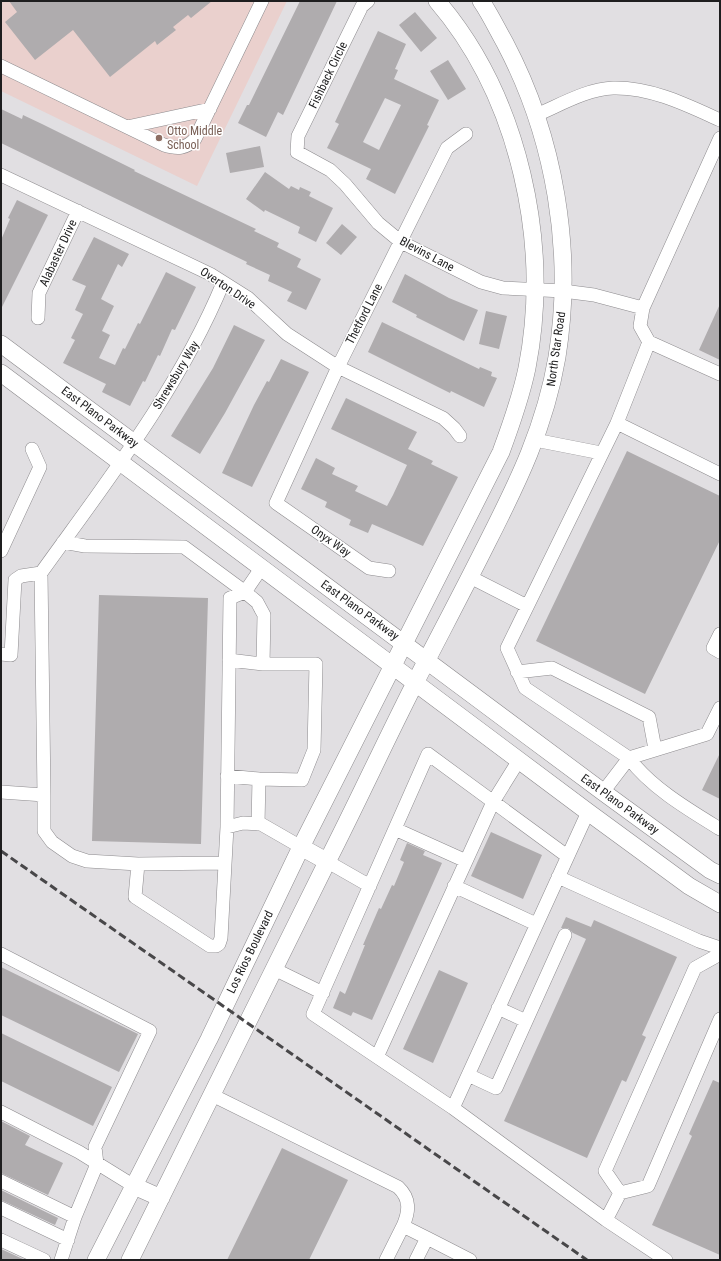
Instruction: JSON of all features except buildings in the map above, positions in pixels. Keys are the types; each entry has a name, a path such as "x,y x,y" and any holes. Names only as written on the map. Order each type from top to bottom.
{"main road":[{"path":"404,643 501,452 509,432 517,409 527,369 533,326 535,291 534,244 521,171 509,128 492,84 468,43 437,1"},
{"name":"North Star Road","path":"415,683 523,472 535,440 550,390 556,362 563,291 564,260 560,221 536,115 520,72 488,10 481,1"},
{"name":"East Plano Parkway","path":"1,344 603,792 710,870 720,875"},
{"name":"East Plano Parkway","path":"1,374 393,664 415,683 588,812 689,886 720,904"},
{"path":"509,432 535,440"},
{"path":"262,567 276,548"},
{"name":"Los Rios Boulevard","path":"96,1260 208,1039 301,847 404,643"},
{"path":"130,1260 328,862 415,683"},
{"path":"588,812 603,792"},
{"path":"301,847 328,862"},
{"path":"134,1186 161,1198"}],"street":[{"path":"1,66 164,145 173,148 181,148 190,145 195,138 262,1"},
{"name":"Fishback Circle","path":"297,152 298,136 362,6 368,1"},
{"path":"536,115 585,94 612,88 644,90 720,120"},
{"path":"127,127 210,109"},
{"name":"Thetford Lane","path":"276,502 338,367 448,148 466,134"},
{"path":"720,138 643,308 640,326 649,342 720,374"},
{"name":"Blevins Lane","path":"297,152 330,170 345,184 378,223 401,242 481,282 503,288 535,291 563,291 600,296 643,308"},
{"name":"Overton Drive","path":"1,175 210,274 248,298 287,334 338,367 443,418 460,436"},
{"name":"Alabaster Drive","path":"38,318 39,293 78,211"},
{"name":"Shrewsbury Way","path":"41,573 134,443 178,374 210,316 223,283"},
{"path":"649,342 617,423 507,648 524,688 629,758 640,772 694,813 720,829"},
{"path":"617,423 720,474"},
{"path":"535,440 601,453"},
{"path":"1,551 40,467 32,449"},
{"name":"Onyx Way","path":"276,502 369,568 389,572"},
{"path":"63,542 85,546 184,548 257,602 264,614 263,664"},
{"path":"138,864 135,897 210,946 216,946 219,944 221,938 226,827 230,598 244,592 262,567"},
{"path":"1,654 11,654 15,580 20,576 41,573 44,831 52,842 72,856 87,861 138,864 224,863"},
{"path":"470,577 527,606"},
{"path":"720,634 713,648 720,652"},
{"path":"227,776 259,779 302,780 314,750 316,664 263,664 229,660"},
{"path":"517,672 552,668 649,717 655,749"},
{"path":"603,792 629,758 707,734 720,708"},
{"path":"567,856 428,754 313,1014 453,1108 606,1220 666,1260"},
{"path":"377,1057 493,802 519,760"},
{"path":"258,824 259,779"},
{"path":"1,792 44,795"},
{"path":"453,1108 588,812"},
{"path":"226,827 243,823 258,824 301,847"},
{"path":"395,829 466,861"},
{"path":"328,862 370,886"},
{"path":"558,877 699,941 720,948"},
{"path":"454,886 536,924"},
{"path":"468,1075 496,1088 565,935"},
{"path":"1,954 150,1031 95,1147 97,1164 75,1217 62,1260"},
{"path":"620,1193 605,1171 695,968 720,954"},
{"path":"274,969 323,993"},
{"path":"498,1008 526,1021"},
{"path":"606,1220 620,1193 648,1186 720,1019"},
{"path":"212,1095 398,1187 404,1192 408,1207 403,1226 386,1260"},
{"path":"1,1112 78,1152 134,1186"},
{"path":"1,1181 75,1217"},
{"path":"1,1208 68,1240"},
{"path":"403,1226 470,1260"},
{"path":"416,1260 427,1238"},
{"path":"1,1240 44,1260"}],"shaded area":[{"name":"Otto Middle School","path":"1,1 287,1 197,186 1,91"}],"railway":[{"path":"1,851 587,1260"}],"place":[{"name":"Otto Middle School","path":"159,138"}]}
